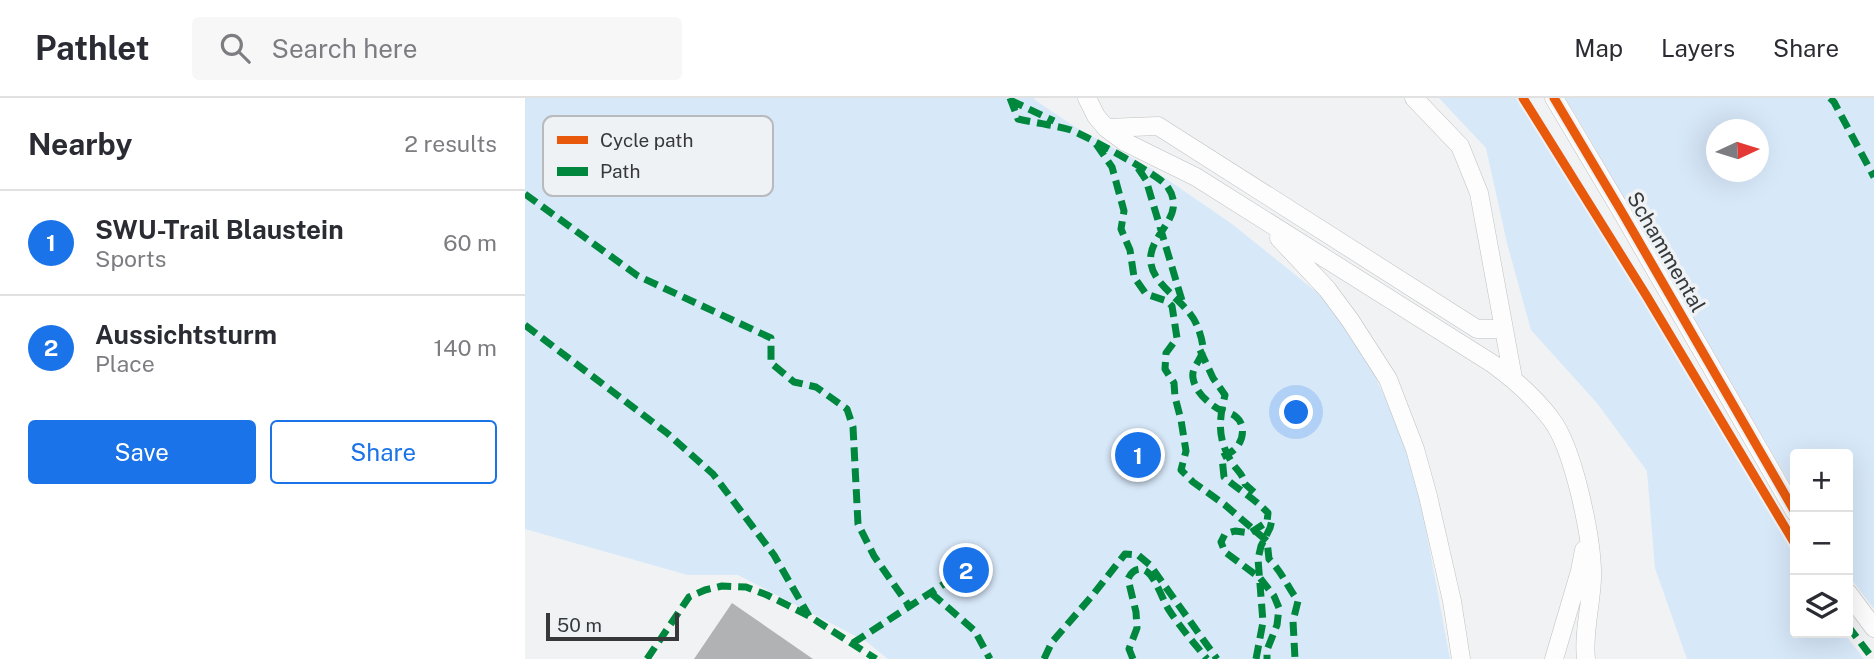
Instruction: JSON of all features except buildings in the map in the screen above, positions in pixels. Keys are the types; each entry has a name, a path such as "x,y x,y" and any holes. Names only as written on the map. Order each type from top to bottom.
{"street":[{"path":"1087,98 1106,128 1125,142 1196,177 1493,364 1513,378 1553,421 1568,457 1590,542 1592,576 1586,659"},
{"path":"1414,98 1460,146 1479,193 1513,378"},
{"name":"Schammental","path":"1554,98 1790,503"},
{"path":"1106,128 1158,126 1477,329 1504,328"},
{"path":"1251,212 1327,289 1388,379 1415,449 1428,496 1452,601 1461,659"},
{"path":"1554,659 1580,571 1585,522"},
{"path":"1853,600 1874,628"}],"shaded area":[{"path":"525,98 1034,98 1075,127 1152,169 1232,224 1319,294 1364,353 1412,455 1450,659 888,659 867,642 738,575 688,575 525,529"},
{"path":"1439,98 1516,98 1641,298 1790,549 1790,638 1848,638 1864,659 1687,659 1655,568 1647,471 1597,403 1531,330 1507,243 1486,148"},
{"path":"1563,98 1874,98 1874,609 1853,582 1853,449 1790,449 1790,483 1574,112"}],"marked path":[{"path":"1010,98 1018,119 1071,130 1151,173 1167,186 1172,196 1172,213 1154,245 1151,265 1155,275 1186,309 1199,330 1203,349 1193,374 1194,383 1211,404 1233,415 1241,423 1243,432 1238,445 1222,457 1224,477 1268,513 1267,522 1250,533 1235,531 1225,534 1221,542 1225,552 1260,578 1274,596 1279,608 1267,659"},
{"path":"1830,98 1874,177"},
{"path":"1010,100 1054,121"},
{"path":"1096,144 1112,167 1124,211 1121,229 1130,250 1134,277 1146,294 1167,301 1172,306 1177,338 1166,353 1165,369 1174,383 1186,451 1181,470 1267,541 1269,559 1298,601 1293,621 1295,659"},
{"path":"1138,168 1146,180 1183,304"},
{"path":"525,194 638,276 771,338 771,363 794,382 816,387 847,409 853,427 858,524 874,556 909,606"},
{"path":"525,325 667,433 713,474 774,555 809,616"},
{"path":"1200,350 1213,378 1225,395 1221,413 1221,437 1226,453 1245,484 1254,492"},
{"path":"1256,659 1263,622 1258,559 1273,516"},
{"path":"1044,659 1052,642 1125,554 1138,555 1150,565 1217,659"},
{"path":"1133,659 1129,649 1137,628 1128,579 1138,569 1146,571 1153,578 1169,610 1207,659"},
{"path":"853,643 964,571"},
{"path":"647,659 689,597 722,586 746,587 767,595 809,616 876,659"},
{"path":"931,593 975,631 990,659"},
{"path":"1853,633 1873,659"}],"cycle path":[{"path":"1523,98 1646,295 1790,536"},
{"path":"1554,98 1790,503"}],"place":[{"name":"SWU-Trail Blaustein","path":"1138,455"},
{"name":"Aussichtsturm","path":"966,570"}]}
